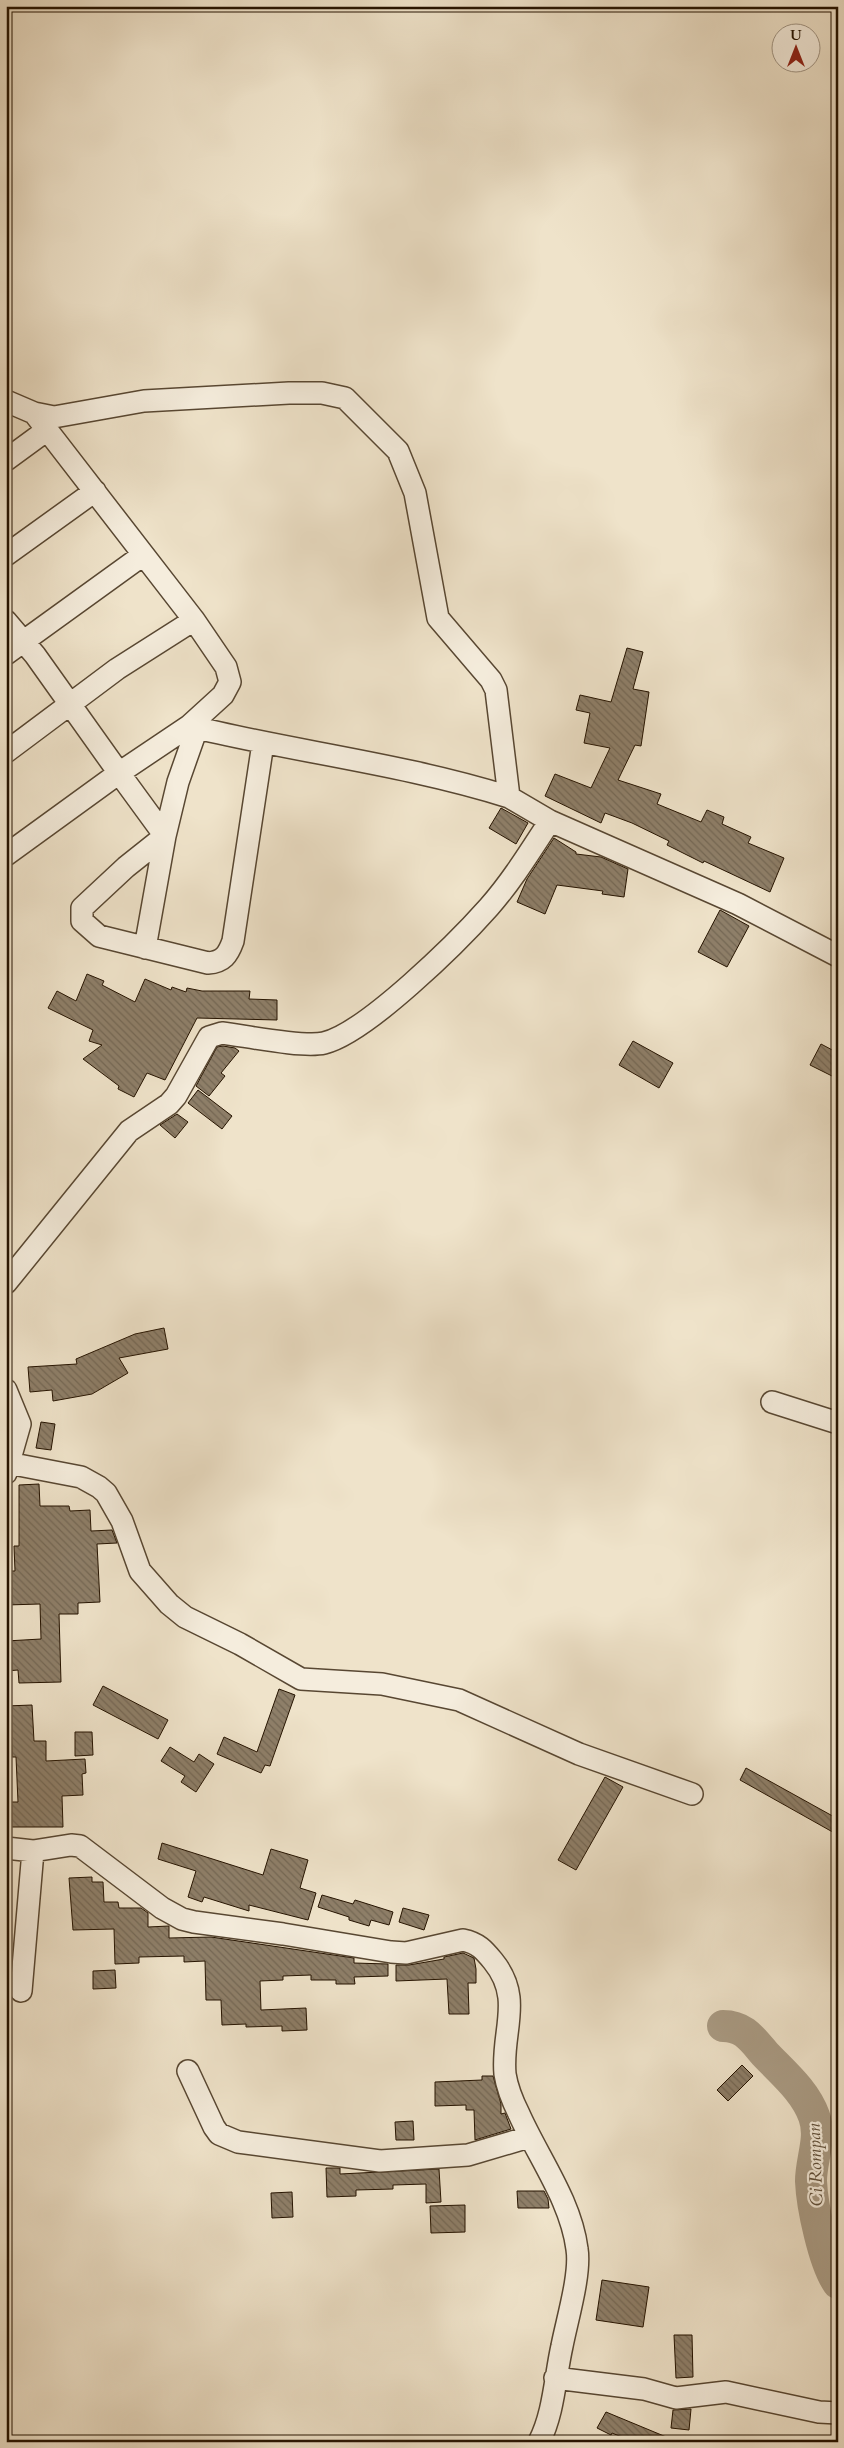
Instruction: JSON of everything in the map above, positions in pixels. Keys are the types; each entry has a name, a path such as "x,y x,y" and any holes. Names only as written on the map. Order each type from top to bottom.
{"street":[{"path":"6,401 34,413 54,417 144,401 290,393 322,393 345,398 398,451 405,465 415,494 438,618 491,680 496,690 509,797"},
{"path":"6,854 119,773 193,727 223,695 230,682 226,667 194,620 34,413"},
{"path":"6,460 47,430"},
{"path":"6,555 95,491"},
{"path":"14,648 143,555"},
{"path":"6,752 117,669 194,620"},
{"path":"6,621 14,648"},
{"path":"14,648 35,655 165,836"},
{"path":"193,727 428,776 509,797 550,821 738,904 838,956"},
{"path":"145,948 165,836 193,727"},
{"path":"165,836 126,867 82,908 80,915 85,926 99,936 208,963 224,959 230,950 263,743"},
{"path":"6,1282 128,1132 169,1104 176,1096 208,1037 222,1033 308,1044 322,1044 353,1031 416,979 488,908 550,821"},
{"path":"6,1390 17,1412 20,1424 7,1468 82,1477 99,1487 106,1493 122,1521 140,1571 169,1604 185,1617 240,1644 301,1679 382,1684 459,1700 579,1754 692,1794"},
{"path":"772,1402 838,1423"},
{"path":"6,1848 33,1852 71,1844 80,1846 162,1908 182,1919 194,1922 283,1934 390,1952 406,1953 463,1940 473,1942 483,1948 504,1974 510,1996 505,2074 529,2137 559,2195 572,2226 578,2250 574,2286 549,2414 539,2442"},
{"path":"22,1991 33,1852"},
{"path":"188,2071 214,2127 219,2134 227,2139 238,2142 380,2161 468,2155 529,2137"},
{"path":"555,2378 644,2389 676,2398 726,2392 819,2412 838,2413"}],"building":[{"path":"627,648 643,652 633,689 649,692 641,746 635,745 618,780 661,794 657,804 701,822 707,810 724,817 722,824 751,837 748,843 784,858 770,892 667,845 669,841 632,823 605,813 601,823 545,796 555,774 591,788 610,748 584,743 590,713 576,710 580,695 611,702"},
{"path":"501,808 528,823 516,844 489,828"},
{"path":"554,838 576,852 576,854 601,857 628,869 624,897 602,894 603,891 557,885 545,914 517,902 527,879"},
{"path":"720,910 749,926 727,967 698,952"},
{"path":"87,974 104,981 102,985 135,1002 145,979 171,990 172,987 186,992 187,988 202,991 250,991 249,999 277,1000 277,1020 197,1018 165,1080 147,1073 134,1097 118,1089 119,1086 83,1059 102,1045 89,1041 93,1030 48,1008 57,991 76,1001"},
{"path":"633,1041 673,1063 659,1088 619,1065"},
{"path":"821,1044 838,1053 838,1065 832,1076 810,1065"},
{"path":"217,1047 235,1048 239,1051 221,1073 225,1076 209,1096 196,1086"},
{"path":"198,1090 232,1116 222,1129 188,1103"},
{"path":"177,1114 188,1122 175,1138 160,1125"},
{"path":"164,1328 168,1349 119,1358 128,1373 92,1394 53,1401 52,1390 30,1392 28,1367 77,1364 76,1359 135,1334"},
{"path":"41,1422 55,1424 51,1450 36,1448"},
{"path":"39,1484 40,1506 69,1506 70,1511 90,1510 91,1531 112,1530 117,1543 97,1544 100,1602 78,1603 78,1614 59,1614 61,1682 19,1683 18,1670 6,1671 6,1641 41,1639 40,1604 6,1605 6,1587 9,1587 8,1571 15,1571 14,1546 19,1546 19,1485"},
{"path":"103,1686 168,1720 158,1739 93,1705"},
{"path":"279,1689 295,1695 270,1766 265,1765 261,1773 217,1754 224,1737 257,1752"},
{"path":"32,1705 34,1741 46,1741 46,1761 85,1759 86,1773 82,1774 83,1795 62,1796 63,1827 6,1827 6,1802 18,1802 16,1757 12,1757 11,1724 6,1724 6,1706"},
{"path":"75,1732 92,1732 93,1755 75,1756"},
{"path":"170,1747 194,1762 199,1754 214,1764 196,1792 181,1782 185,1776 161,1761"},
{"path":"746,1768 838,1819 838,1835 740,1780"},
{"path":"605,1777 623,1787 576,1870 558,1860"},
{"path":"162,1843 263,1875 271,1849 308,1860 300,1888 316,1893 308,1920 249,1905 249,1911 204,1897 202,1902 188,1897 196,1871 158,1859"},
{"path":"92,1877 92,1882 103,1882 104,1902 118,1902 119,1908 141,1908 148,1913 148,1927 169,1926 169,1938 211,1937 354,1958 354,1963 388,1964 388,1976 354,1977 355,1984 336,1984 336,1980 311,1980 311,1975 283,1976 283,1980 260,1981 261,2010 306,2008 307,2030 282,2031 282,2026 246,2027 246,2024 222,2025 221,2000 206,2000 205,1961 184,1962 184,1956 139,1957 139,1963 115,1964 114,1929 73,1930 69,1878"},
{"path":"322,1895 353,1904 355,1900 393,1912 389,1925 371,1920 369,1926 318,1907"},
{"path":"403,1908 429,1915 424,1930 399,1922"},
{"path":"463,1953 474,1958 476,1969 476,1983 468,1983 469,2014 449,2014 447,1979 396,1981 396,1965 409,1965 444,1959 444,1957"},
{"path":"115,1970 116,1988 93,1989 93,1971"},
{"path":"742,2065 753,2076 728,2101 717,2090"},
{"path":"482,2076 493,2076 501,2104 501,2114 505,2113 511,2129 475,2140 474,2110 466,2110 466,2105 435,2106 435,2082 482,2080"},
{"path":"413,2121 414,2140 396,2140 395,2122"},
{"path":"326,2168 340,2168 340,2174 439,2169 441,2202 426,2203 426,2184 393,2185 393,2189 356,2190 356,2196 327,2197"},
{"path":"517,2191 544,2191 548,2199 549,2208 518,2208"},
{"path":"292,2192 293,2217 272,2218 271,2193"},
{"path":"465,2205 465,2232 431,2233 430,2206"},
{"path":"602,2280 649,2287 643,2327 596,2320"},
{"path":"674,2335 692,2335 693,2377 676,2378"},
{"path":"691,2409 689,2430 671,2428 673,2410"},
{"path":"606,2412 676,2442 634,2442 612,2433 611,2435 597,2428"}],"waterway":[{"name":"Ci Rompan","path":"723,2026 737,2028 747,2034 793,2083 810,2107 817,2132 811,2173 814,2205 824,2249 838,2283"}]}
